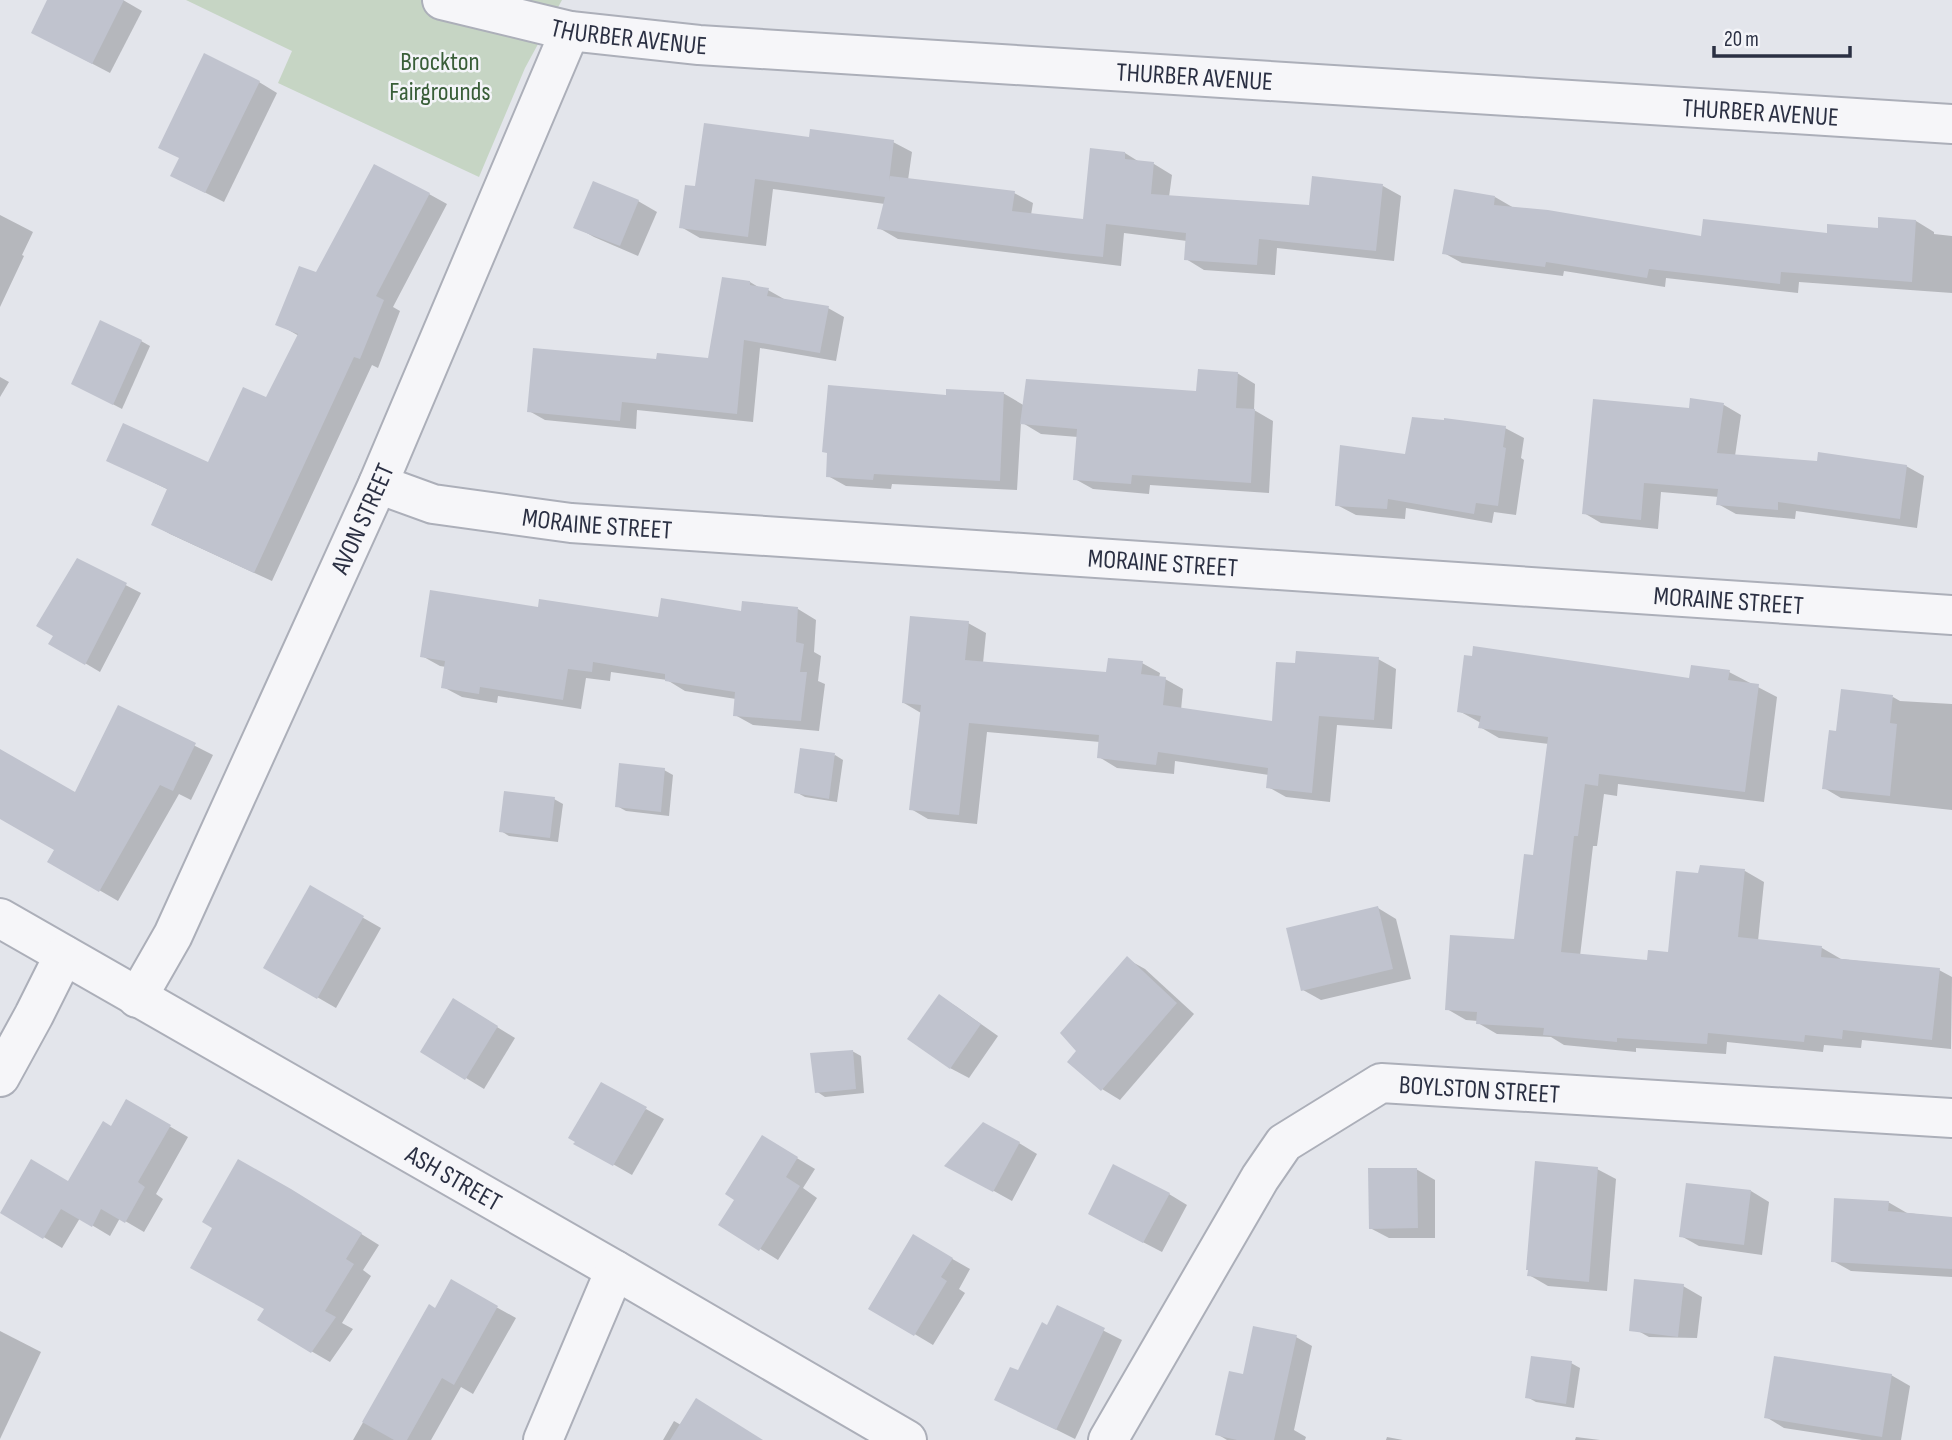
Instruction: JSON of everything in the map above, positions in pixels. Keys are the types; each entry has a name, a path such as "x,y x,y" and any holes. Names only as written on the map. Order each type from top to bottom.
{"street":[{"name":"THURBER AVENUE","path":"442,0 570,31 727,47 1952,124"},
{"name":"AVON STREET","path":"137,998 173,934 378,484 570,31"},
{"name":"MORAINE STREET","path":"378,484 433,505 571,523 1952,615"},
{"name":"ASH STREET","path":"0,918 907,1440"},
{"path":"0,1077 64,955"},
{"name":"BOYLSTON STREET","path":"1108,1440 1283,1143 1381,1083 1952,1118"},
{"path":"543,1440 615,1270"}],"green space":[{"name":"Brockton Fairgrounds","path":"186,0 562,0 525,68 479,177 278,83 292,51"}],"building":[{"path":"47,0 124,0 92,64 31,33"},
{"path":"204,53 260,81 205,193 170,176 179,158 158,148"},
{"path":"704,123 809,137 810,129 894,140 889,181 890,176 1015,191 1012,211 1083,219 1090,148 1125,152 1125,159 1154,162 1151,194 1309,205 1312,176 1383,184 1376,251 1259,239 1257,265 1184,260 1186,233 1106,224 1103,257 1064,253 877,229 885,197 755,179 748,237 679,228 685,185 695,186"},
{"path":"374,164 430,193 376,296 384,300 360,359 354,357 254,573 151,525 167,489 106,461 123,423 208,462 243,387 266,397 298,334 275,325 299,266 316,272"},
{"path":"593,181 639,200 620,246 573,228"},
{"path":"1454,189 1495,196 1494,205 1548,210 1701,236 1703,219 1827,233 1827,224 1878,228 1878,217 1916,220 1912,282 1781,272 1780,284 1649,269 1647,278 1546,262 1545,267 1442,254"},
{"path":"722,277 750,281 750,285 769,288 767,296 829,306 820,353 744,340 737,414 622,402 620,421 527,412 533,348 656,359 657,353 708,358"},
{"path":"100,320 142,340 113,405 71,384"},
{"path":"1198,369 1238,372 1236,408 1255,409 1251,483 1132,475 1131,484 1073,480 1077,429 1020,424 1026,379 1196,391"},
{"path":"828,385 946,395 946,389 1004,392 1000,481 874,474 873,480 826,477 827,453 822,452"},
{"path":"1690,398 1724,403 1717,453 1817,461 1818,452 1907,465 1900,519 1778,502 1778,510 1716,505 1718,489 1644,483 1641,520 1582,514 1593,399 1689,408"},
{"path":"1412,417 1506,426 1503,447 1506,448 1498,506 1476,503 1474,514 1388,499 1387,509 1335,506 1340,445 1405,454"},
{"path":"77,558 127,583 85,665 48,644 53,636 36,626"},
{"path":"430,590 538,607 539,599 658,617 661,598 741,611 742,601 798,607 796,642 804,644 800,672 807,672 801,721 733,716 735,692 665,681 665,674 593,662 592,672 568,669 563,700 480,687 479,694 441,688 445,661 420,657"},
{"path":"910,616 969,621 965,660 1106,672 1108,658 1143,661 1141,674 1166,677 1163,705 1272,721 1276,662 1295,663 1296,651 1379,657 1374,720 1319,716 1312,793 1266,788 1268,768 1158,752 1156,765 1097,758 1099,735 969,723 959,815 909,810 921,705 902,703"},
{"path":"1473,646 1689,678 1691,665 1730,670 1728,680 1759,684 1745,792 1599,774 1598,786 1585,784 1578,836 1574,836 1561,952 1647,960 1648,950 1668,952 1676,871 1698,873 1700,865 1745,869 1738,937 1822,946 1821,957 1940,968 1932,1040 1843,1030 1842,1039 1805,1035 1804,1042 1708,1033 1707,1044 1617,1038 1617,1042 1543,1035 1544,1028 1476,1024 1477,1012 1445,1010 1450,935 1514,939 1524,854 1533,855 1548,737 1478,728 1481,716 1457,712 1464,655 1472,656"},
{"path":"1841,689 1893,695 1890,723 1897,724 1890,796 1822,789 1829,730 1836,731"},
{"path":"118,705 196,743 173,791 160,785 99,892 47,862 54,850 0,819 0,749 75,792"},
{"path":"800,748 835,753 829,799 794,793"},
{"path":"619,763 665,768 661,812 615,807"},
{"path":"504,791 555,797 550,838 499,832"},
{"path":"310,885 364,916 317,999 263,968"},
{"path":"1378,906 1393,969 1301,991 1286,928"},
{"path":"1127,956 1177,1003 1101,1091 1067,1062 1076,1051 1060,1033"},
{"path":"939,994 981,1024 950,1069 907,1039"},
{"path":"453,998 498,1026 465,1080 420,1052"},
{"path":"853,1050 856,1089 815,1093 810,1053"},
{"path":"601,1082 647,1107 613,1166 573,1144 575,1142 568,1138"},
{"path":"126,1099 171,1125 138,1182 145,1187 125,1223 101,1209 92,1227 61,1209 43,1239 0,1213 31,1159 68,1181 103,1121 111,1126"},
{"path":"983,1122 1020,1142 993,1192 944,1166"},
{"path":"762,1135 798,1157 786,1177 800,1186 759,1251 718,1225 734,1200 725,1194"},
{"path":"238,1159 362,1233 346,1259 354,1264 325,1311 336,1317 311,1353 257,1320 264,1309 190,1268 212,1228 202,1222"},
{"path":"1535,1161 1598,1167 1589,1282 1527,1276"},
{"path":"1113,1164 1170,1193 1143,1243 1088,1214"},
{"path":"1368,1168 1417,1168 1418,1228 1369,1229"},
{"path":"1686,1183 1751,1190 1744,1245 1679,1237"},
{"path":"1834,1198 1889,1201 1888,1211 1952,1217 1952,1269 1831,1262"},
{"path":"913,1234 953,1258 941,1277 947,1281 914,1336 868,1309"},
{"path":"451,1279 498,1306 454,1385 442,1378 407,1440 394,1440 362,1422 429,1304 435,1308"},
{"path":"1634,1279 1684,1284 1678,1337 1629,1331"},
{"path":"1057,1305 1105,1328 1056,1430 994,1400 1010,1367 1018,1370 1042,1322 1047,1325"},
{"path":"1253,1326 1297,1335 1274,1440 1237,1440 1215,1435 1229,1371 1243,1374"},
{"path":"1531,1356 1572,1361 1566,1404 1525,1398"},
{"path":"1774,1356 1892,1374 1882,1437 1764,1418"},
{"path":"696,1398 763,1440 670,1440"}]}
